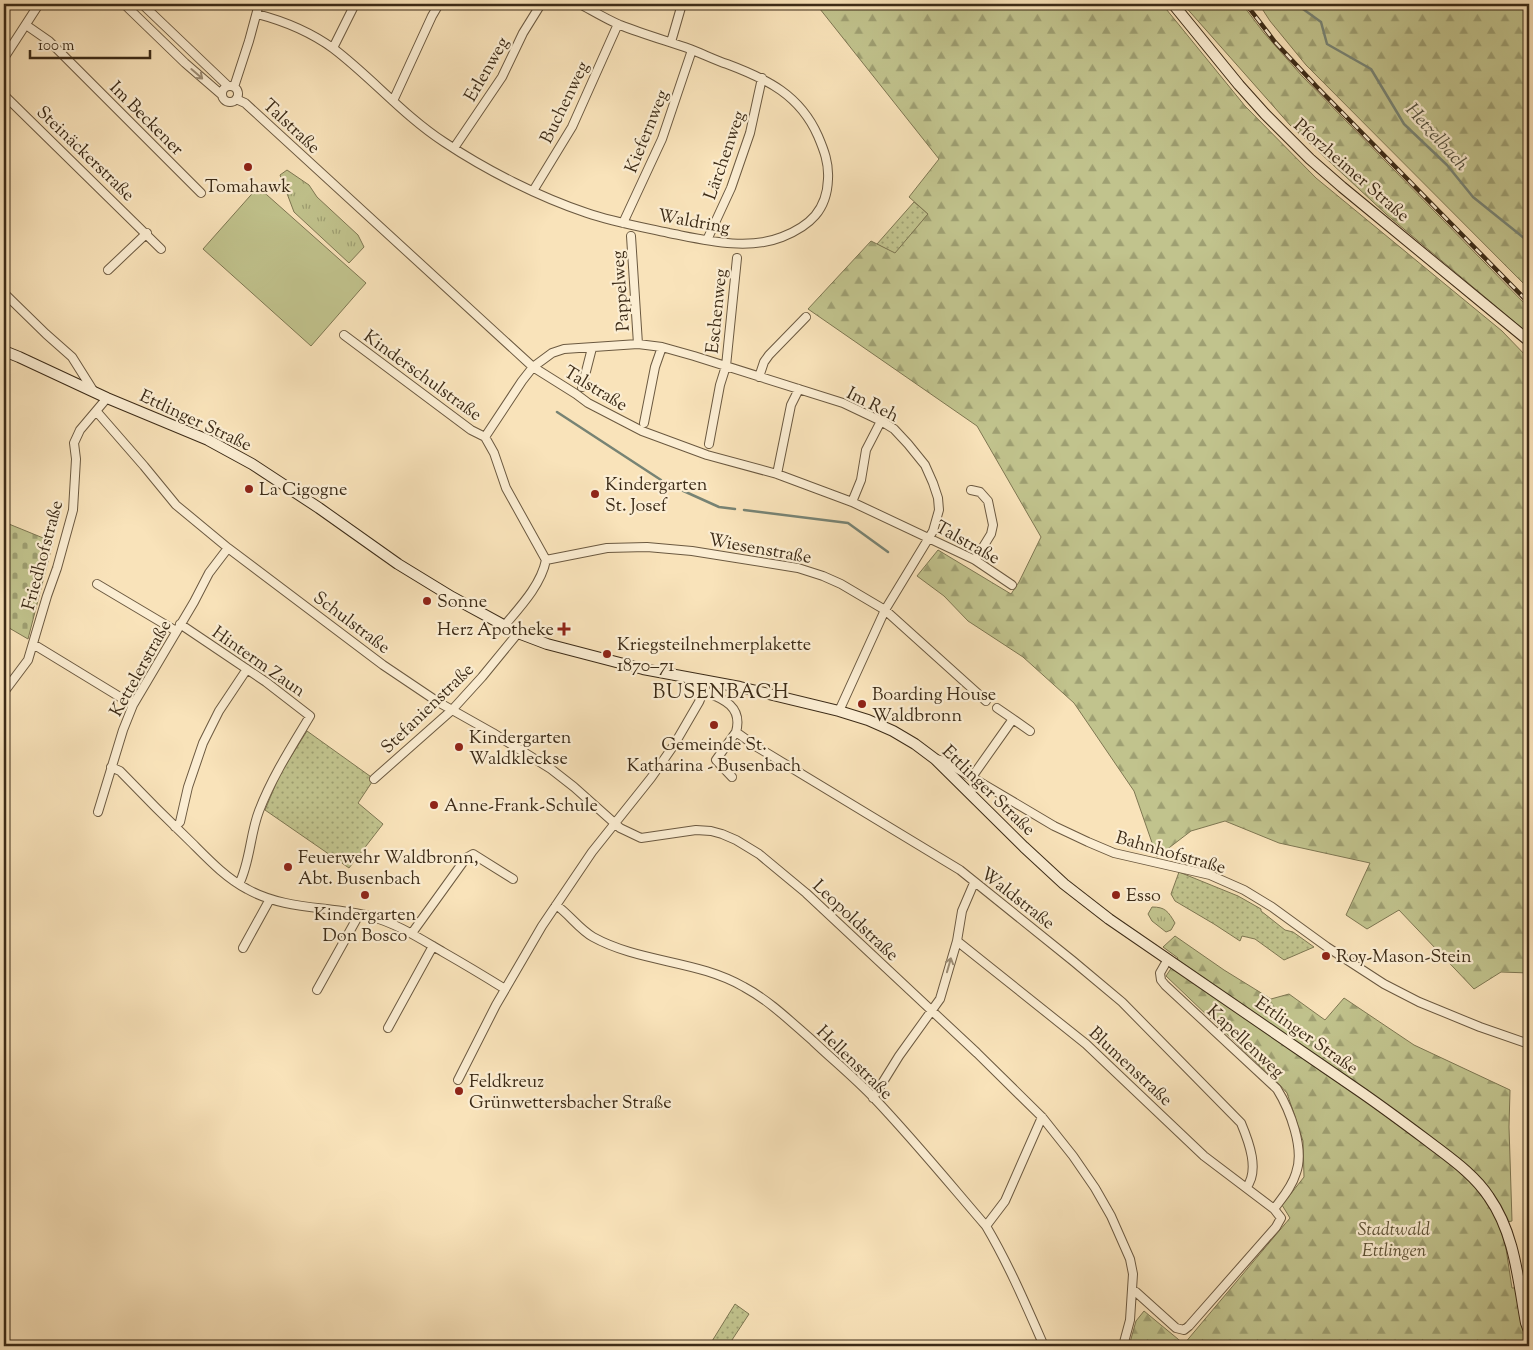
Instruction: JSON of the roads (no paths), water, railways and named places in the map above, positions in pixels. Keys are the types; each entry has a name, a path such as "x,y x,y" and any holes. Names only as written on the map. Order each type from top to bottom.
{"main road":[{"name":"Pforzheimer Straße","path":"1173,4 1239,85 1265,114 1310,158 1342,187 1529,341"},
{"name":"Ettlinger Straße","path":"4,351 94,392 208,440 252,464 319,508 398,564 518,634 546,644 643,668 705,686 740,687 839,711 894,731 916,744 935,759 1064,884 1109,919 1391,1113 1460,1166 1483,1190 1496,1208 1508,1234 1516,1263 1529,1332"}],"street":[{"path":"4,58 39,4"},
{"name":"Talstraße","path":"124,4 227,101 232,102 236,99"},
{"path":"142,4 231,86"},
{"path":"231,86 258,14 259,4"},
{"path":"332,48 355,4"},
{"path":"393,100 439,4"},
{"name":"Erlenweg","path":"454,148 502,77 523,33 541,4"},
{"name":"Waldring","path":"258,14 308,33 332,48 414,119 444,142 514,182 587,213 623,223 707,240 737,244 771,242 807,225 820,208 828,190 828,168 824,151 809,117 788,96 762,78 671,42 618,24 580,4"},
{"path":"671,42 682,4"},
{"name":"Buchenweg","path":"534,191 572,127 618,24"},
{"name":"Im Beckener","path":"26,25 49,41 201,193"},
{"name":"Kiefernweg","path":"623,223 662,139 692,50"},
{"name":"Lärchenweg","path":"707,240 730,188 750,133 762,78"},
{"path":"222,95 224,88 231,86"},
{"name":"Talstraße","path":"231,86 237,90 236,99"},
{"name":"Steinäckerstraße","path":"4,94 147,233 161,249"},
{"name":"Talstraße","path":"236,99 246,103 533,367 588,402 642,431 698,452 777,474 852,502 975,560 1012,585"},
{"path":"108,270 147,233"},
{"name":"Pappelweg","path":"631,236 638,344"},
{"name":"Eschenweg","path":"709,444 720,385 726,366 737,258"},
{"path":"4,293 72,357 94,392"},
{"path":"759,377 764,362 769,355 806,317"},
{"name":"Kinderschulstraße","path":"344,335 470,430 485,437 494,453 506,488 546,560"},
{"name":"Im Reh","path":"533,367 552,353 564,349 638,344 662,347 843,403 894,429 908,444 924,465 933,483 938,498 939,510 936,524 930,538 885,610 839,711"},
{"path":"644,423 655,367 662,347"},
{"path":"582,387 592,348"},
{"name":"Kinderschulstraße","path":"485,437 533,367"},
{"path":"777,474 791,405 799,389"},
{"name":"Friedhofstraße","path":"4,692 28,660 47,596 58,568 73,510 76,459 74,443 80,430 108,398"},
{"name":"Schulstraße","path":"96,412 176,505 228,548 384,665 452,710 551,769 574,786 615,824"},
{"path":"852,502 861,480 866,450 881,421"},
{"path":"971,490 980,492 988,501 993,525 991,534 975,560"},
{"name":"Wiesenstraße","path":"546,560 607,548 647,547 692,551 798,568 823,576 841,584 885,610 986,701"},
{"name":"Kettelerstraße","path":"98,812 132,705 209,573 228,548"},
{"path":"504,626 540,579 546,560"},
{"name":"Hinterm Zaun","path":"97,584 178,628 247,669 310,716 279,770 260,810 243,876 239,884"},
{"name":"Stefanienstraße","path":"374,779 452,710 518,634"},
{"path":"33,644 132,705"},
{"path":"176,827 180,822 188,787 203,743 219,711 247,669"},
{"path":"458,1080 505,989 542,926 592,852 651,778 674,745 699,702 705,686 726,701 734,709 737,716 736,732 716,760 732,777"},
{"path":"997,708 1030,731"},
{"path":"972,777 1013,719"},
{"name":"Waldstraße","path":"736,732 960,870 1122,1002 1241,1123 1247,1137 1253,1166 1251,1182 1246,1188"},
{"name":"Bahnhofstraße","path":"935,759 972,777 1054,826 1114,853 1203,873 1244,890 1384,984 1418,1002 1529,1044"},
{"path":"111,767 120,772 212,863 248,890 270,899 301,906 343,910 392,924 412,933 505,989"},
{"name":"Leopoldstraße","path":"615,824 641,838 696,830 711,831 736,840 759,854 806,893 932,1010 1042,1117 1095,1188 1111,1216 1130,1259 1133,1274 1130,1320 1123,1346"},
{"path":"412,933 469,855 473,854 513,879"},
{"path":"873,1098 898,1056 940,998 957,941 962,912 974,883"},
{"path":"243,948 270,899"},
{"name":"Hellenstraße","path":"556,905 592,936 607,943 721,976 743,986 772,1005 873,1098 986,1226 1004,1257 1044,1346"},
{"path":"317,990 358,914"},
{"name":"Blumenstraße","path":"957,941 1086,1044 1204,1156 1274,1209 1281,1218 1270,1234 1190,1326 1184,1330 1176,1328 1136,1292 1132,1291"},
{"path":"388,1028 433,946"},
{"name":"Kapellenweg","path":"1168,960 1160,974 1165,984 1277,1089 1286,1103 1298,1146 1299,1160 1293,1183 1274,1209"},
{"path":"986,1226 1005,1201 1042,1117"}],"waterway":[{"name":"Hetzelbach","path":"1296,4 1321,22 1327,44 1371,69 1404,124 1447,165 1473,197 1529,242"},
{"path":"557,412 661,480"},
{"path":"668,484 719,507 735,509"},
{"path":"744,510 848,523 888,552"}],"railway":[{"path":"1246,4 1275,42 1316,86 1529,303"}],"place":[{"name":"Tomahawk","path":"248,167"},
{"name":"La Cigogne","path":"249,489"},
{"name":"Kindergarten St. Josef","path":"595,494"},
{"name":"Sonne","path":"427,601"},
{"name":"Herz Apotheke","path":"564,629"},
{"name":"Kriegsteilnehmerplakette 1870–71","path":"607,654"},
{"name":"Boarding House Waldbronn","path":"862,704"},
{"name":"Gemeinde St. Katharina - Busenbach","path":"714,725"},
{"name":"Kindergarten Waldkleckse","path":"459,747"},
{"name":"Anne-Frank-Schule","path":"434,805"},
{"name":"Feuerwehr Waldbronn, Abt. Busenbach","path":"288,867"},
{"name":"Kindergarten Don Bosco","path":"365,895"},
{"name":"Esso","path":"1116,895"},
{"name":"Roy-Mason-Stein","path":"1326,956"},
{"name":"Feldkreuz Grünwettersbacher Straße","path":"459,1091"}],"district":[{"name":"BUSENBACH","path":"721,691"}],"park label":[{"name":"Stadtwald Ettlingen","path":"1394,1239"}]}
